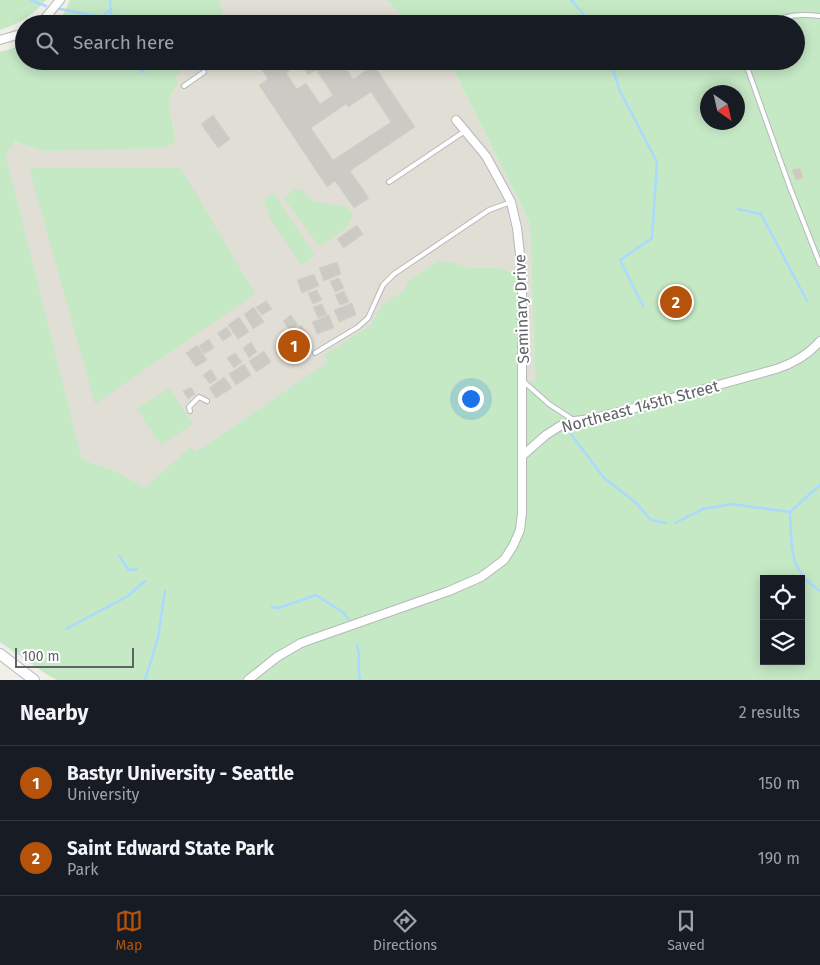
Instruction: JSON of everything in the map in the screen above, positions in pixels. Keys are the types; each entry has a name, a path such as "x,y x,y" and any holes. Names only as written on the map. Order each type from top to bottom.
{"main road":[{"path":"0,654 34,680"}],"street":[{"path":"48,15 60,0"},
{"path":"0,40 15,36"},
{"name":"Seminary Drive","path":"456,120 486,156 511,202 522,272 522,456"},
{"name":"Northeast 145th Street","path":"522,456 546,435 560,426 575,421 639,408 776,369 795,362 820,341"},
{"path":"248,680 277,657 301,643 449,591 481,577 504,560 520,530 522,513 522,456"}],"lane":[{"path":"798,15 820,16"},
{"path":"748,70 820,264"},
{"path":"184,86 204,72"},
{"path":"389,182 464,131"},
{"path":"315,353 358,327 368,318 383,285 394,274 489,210 511,202"},
{"path":"523,381 549,404 575,421"},
{"path":"190,411 189,407 199,397 207,400"}],"shaded area":[{"path":"220,0 387,0 401,15 223,15"},
{"path":"183,70 454,70 530,223 535,382 57,680 0,642 0,598 117,472 82,459 6,155 14,141 40,151 176,140 169,105 170,96 178,84 176,76"}],"green space":[{"path":"0,0 46,0 29,15 15,15 15,24 0,30"},
{"path":"70,0 220,0 223,15 62,15"},
{"path":"387,0 820,0 820,680 57,680 46,674 0,642 0,52 15,48 15,70 183,70 176,76 178,84 170,96 169,105 176,141 166,148 40,151 15,141 6,155 82,459 117,472 145,488 190,447 196,452 328,362 324,355 371,325 382,305 404,291 408,281 437,261 452,262 469,268 498,268 516,274 519,382 535,382 530,223 454,70 805,70 805,15 401,15"},
{"path":"29,168 181,168 255,294 95,404"},
{"path":"301,189 313,201 347,207 353,214 344,229 319,246 284,198 293,190"},
{"path":"274,193 315,256 301,265 269,217 264,200"},
{"path":"169,388 193,424 161,445 137,409"}],"building":[{"path":"262,70 290,70 286,73 297,89 306,83 320,104 333,95 316,70 348,70 353,79 366,70 377,70 415,127 350,171 369,198 354,208 335,181 327,187 259,85 268,79","holes":["371,92 391,122 333,160 311,128 346,104 348,107"]},
{"path":"305,70 316,70 308,75"},
{"path":"213,115 230,139 218,148 201,124"},
{"path":"800,168 803,178 796,180 792,170"},
{"path":"357,225 363,234 344,248 337,239"},
{"path":"337,262 341,274 324,281 319,268"},
{"path":"314,274 319,286 302,293 297,280"},
{"path":"339,278 344,288 335,292 330,281"},
{"path":"317,290 322,300 313,304 308,293"},
{"path":"344,291 349,302 340,305 335,295"},
{"path":"266,301 272,309 262,315 256,307"},
{"path":"352,303 356,315 339,322 334,310"},
{"path":"322,304 327,315 318,318 313,307"},
{"path":"254,307 264,322 253,329 244,314"},
{"path":"291,315 298,325 290,331 283,321"},
{"path":"329,315 334,328 317,334 312,322"},
{"path":"239,317 249,332 238,339 228,325"},
{"path":"301,325 309,336 293,346 286,336"},
{"path":"227,327 232,335 223,341 217,333"},
{"path":"209,339 214,348 204,354 199,346"},
{"path":"251,342 257,352 249,358 243,348"},
{"path":"197,345 207,360 196,367 186,353"},
{"path":"264,351 271,362 256,372 249,361"},
{"path":"235,353 242,362 234,368 227,358"},
{"path":"244,364 251,375 236,385 229,374"},
{"path":"211,369 217,379 210,384 203,375"},
{"path":"224,377 232,388 216,398 209,388"},
{"path":"191,387 195,394 188,399 183,391"}],"waterway":[{"path":"31,0 46,6"},
{"path":"110,0 111,15"},
{"path":"571,0 584,15"},
{"path":"60,9 91,15"},
{"path":"104,15 111,9"},
{"path":"613,70 620,91 657,162 652,238 620,260 643,306"},
{"path":"738,209 761,214 807,301"},
{"path":"571,434 604,478 635,502 651,520 666,523"},
{"path":"675,523 703,509 732,504 790,512 820,485"},
{"path":"790,512 792,547 797,566 802,575 820,591"},
{"path":"119,556 129,570 137,569"},
{"path":"66,629 128,596 145,581"},
{"path":"145,680 158,638 165,591"},
{"path":"272,607 279,608 316,595 344,613 348,619"},
{"path":"357,646 360,680"}],"place":[{"name":"Saint Edward State Park","path":"676,302"},
{"name":"Bastyr University - Seattle","path":"294,346"}]}
